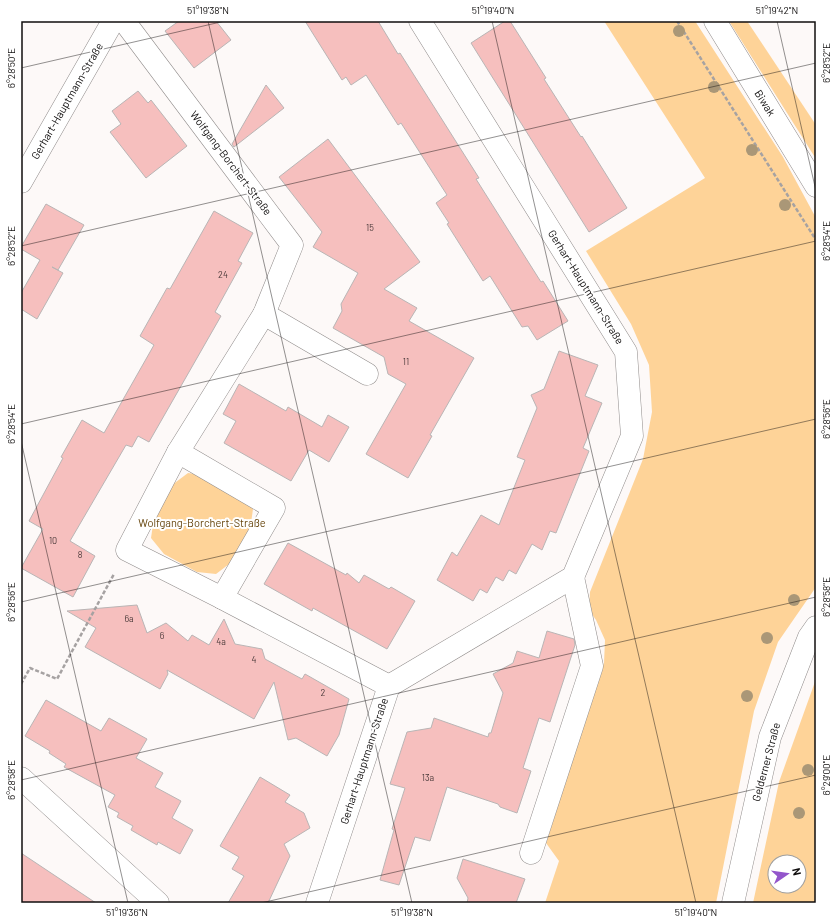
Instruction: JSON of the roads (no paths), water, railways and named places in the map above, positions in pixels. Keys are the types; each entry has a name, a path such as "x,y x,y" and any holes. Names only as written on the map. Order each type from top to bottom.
{"street":[{"name":"Gerhart-Hauptmann-Straße","path":"21,182 113,21"},
{"name":"Wolfgang-Borchert-Straße","path":"124,21 292,245 264,314 178,452 127,550 222,598"},
{"name":"Gerhart-Hauptmann-Straße","path":"316,903 389,686 573,577 632,436 626,352 420,21"},
{"name":"Biwak","path":"715,21 816,186"},
{"path":"264,314 368,374"},
{"path":"178,452 274,508 222,598 389,686"},
{"path":"531,853 592,666 573,577"},
{"name":"Gelderner Straße","path":"733,903 770,737 809,637 816,627"},
{"path":"21,778 158,903"}]}
